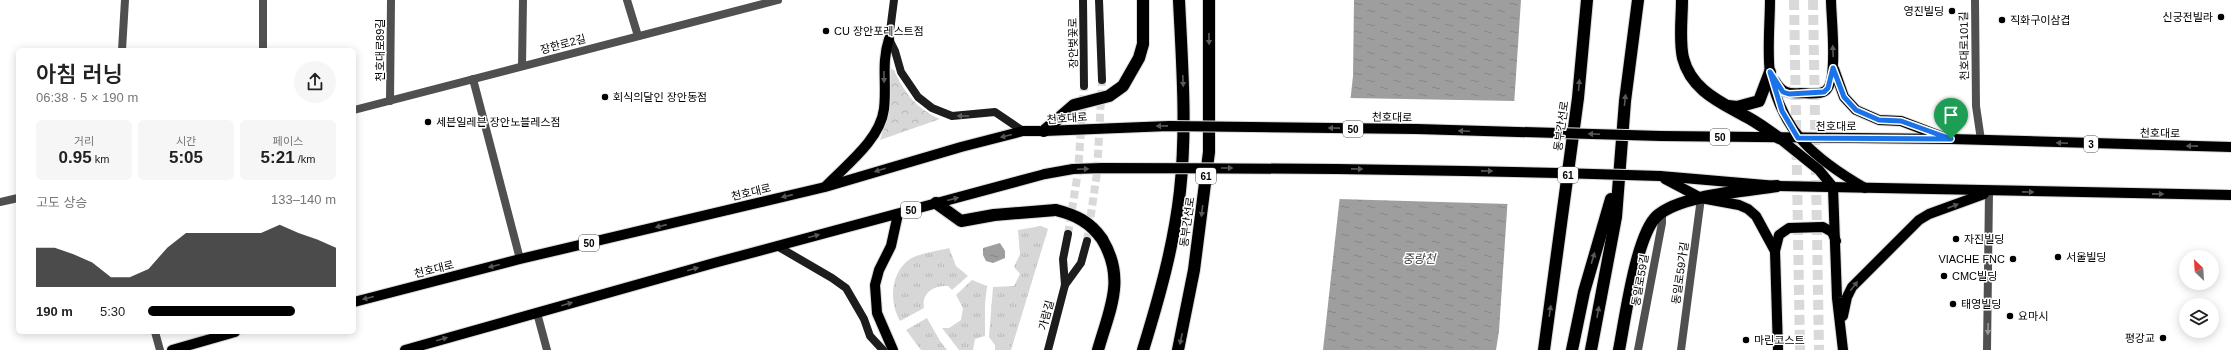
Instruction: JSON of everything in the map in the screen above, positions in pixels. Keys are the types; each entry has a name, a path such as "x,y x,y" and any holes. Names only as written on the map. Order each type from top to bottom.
{"highway":[{"path":"1044,131 1074,105 1109,96 1123,86 1139,58 1143,44 1144,0"},
{"path":"1143,350 1166,266 1180,190 1184,84 1178,0"},
{"name":"동부간선로","path":"1178,350 1194,270 1209,152 1208,0"},
{"name":"동부간선로","path":"1544,350 1578,98 1587,0"},
{"path":"1591,350 1616,217 1624,100 1638,0"},
{"path":"1682,0 1683,58 1692,77 1703,92 1779,138"},
{"path":"1724,106 1737,107 1759,101 1770,72"},
{"path":"1572,350 1584,292 1608,215 1621,147"},
{"path":"1619,350 1643,242 1656,218 1671,207 1701,198 1777,186"},
{"path":"936,203 961,221 994,215 1056,210 1078,216 1087,222 1110,251 1116,276 1115,290 1098,350"}],"main road":[{"path":"1770,0 1770,72 1782,111 1798,138 1828,166 1865,188"},
{"path":"1770,72 1783,92 1789,94 1824,92 1828,88 1833,68 1831,0"},
{"path":"825,187 870,141 876,132 884,110 884,54 889,38"},
{"path":"1833,68 1844,97 1856,110 1879,120 1901,121 1951,139"},
{"name":"천호대로","path":"356,301 520,259 825,187 961,147 1023,132 1100,127 1169,126 1417,129 1661,136 1951,139 2231,147"},
{"path":"1779,138 1819,170 1833,187 1837,242 1837,298 1841,322 1843,350"},
{"name":"50","path":"405,350 777,246 1045,174 1073,169 1415,169 1660,176 1777,186"},
{"path":"1660,176 1701,198 1739,205 1748,209 1756,216 1775,251"},
{"path":"1777,186 1989,192 2231,195"},
{"path":"1841,322 1847,297 1852,287 1919,220 1929,214 1989,192"},
{"path":"893,350 877,313 875,285 879,270 891,246 898,214"},
{"path":"1778,350 1775,251 1779,235 1789,228 1823,227 1832,232 1837,242"},
{"path":"172,350 228,334"}],"street":[{"path":"122,48 125,0"},
{"path":"263,0 263,48"},
{"name":"천호대로89길","path":"390,101 391,0"},
{"path":"522,66 523,0"},
{"path":"627,0 638,36"},
{"name":"장한로2길","path":"356,110 778,0"},
{"path":"894,0 889,38 906,82 918,97 932,108 952,116 995,112 1023,132"},
{"name":"장안벚꽃로","path":"1083,0 1084,86"},
{"path":"1099,0 1102,80"},
{"name":"천호대로101길","path":"1975,0 1976,106 1981,140"},
{"path":"473,79 520,259"},
{"path":"1987,350 1989,192"},
{"path":"0,202 16,198"},
{"name":"동일로59가길","path":"1681,350 1701,198"},
{"name":"동일로59길","path":"1638,350 1662,224 1662,213"},
{"name":"가람길","path":"1048,350 1065,285 1063,259 1068,234"},
{"name":"가람길","path":"1065,285 1081,263 1086,241"},
{"path":"777,246 832,278 846,288 864,320 870,336 883,350"},
{"path":"537,313 547,350"},
{"path":"156,334 160,350"}],"green space":[{"path":"891,69 894,70 902,86 912,99 932,115 940,119 880,140 890,109"},
{"path":"1041,226 1048,229 1011,350 995,350 995,345 989,337 993,287 1014,286 1020,274 1014,267 1020,254 1018,230"},
{"path":"949,248 956,266 968,276 952,290 948,286 934,288 925,298 924,308 900,321 896,313 893,297 893,288 898,272 903,265 914,257"},
{"path":"972,280 987,286 985,304 985,336 975,339 973,350 959,350 942,328 949,328 961,320 963,308 956,295"},
{"path":"927,318 947,350 921,350 906,330"}],"water":[{"name":"중랑천","path":"1354,0 1521,0 1499,331 1496,350 1323,350 1353,76"},
{"path":"1000,243 1005,251 1005,258 993,263 986,261 983,255 983,248"}],"pier":[{"path":"1349,98 1516,101 1509,204 1338,199"}],"tunnel":[{"path":"1794,0 1800,350"},
{"path":"1813,0 1819,350"},
{"path":"1087,241 1097,173 1102,80"},
{"path":"1068,234 1078,172 1084,86"}],"place":[{"name":"영진빌딩","path":"1952,11"},
{"name":"신궁전빌라","path":"2221,17"},
{"name":"직화구이삼겹","path":"2002,20"},
{"name":"CU 장안포레스트점","path":"826,31"},
{"name":"회식의달인 장안동점","path":"605,97"},
{"name":"세븐일레븐 장안노블레스점","path":"428,122"},
{"name":"자진빌딩","path":"1956,239"},
{"name":"서울빌딩","path":"2058,257"},
{"name":"VIACHE FNC","path":"2013,259"},
{"name":"CMC빌딩","path":"1944,276"},
{"name":"태영빌딩","path":"1953,304"},
{"name":"요마시","path":"2010,316"},
{"name":"평강교","path":"2163,338"},
{"name":"마린코스트","path":"1746,340"}],"route":[{"path":"1833,68 1840,90 1844,97 1856,110 1879,120 1901,121 1951,139 1798,138 1782,111 1770,72 1783,92 1789,94 1824,92 1828,88 1833,68"}]}
